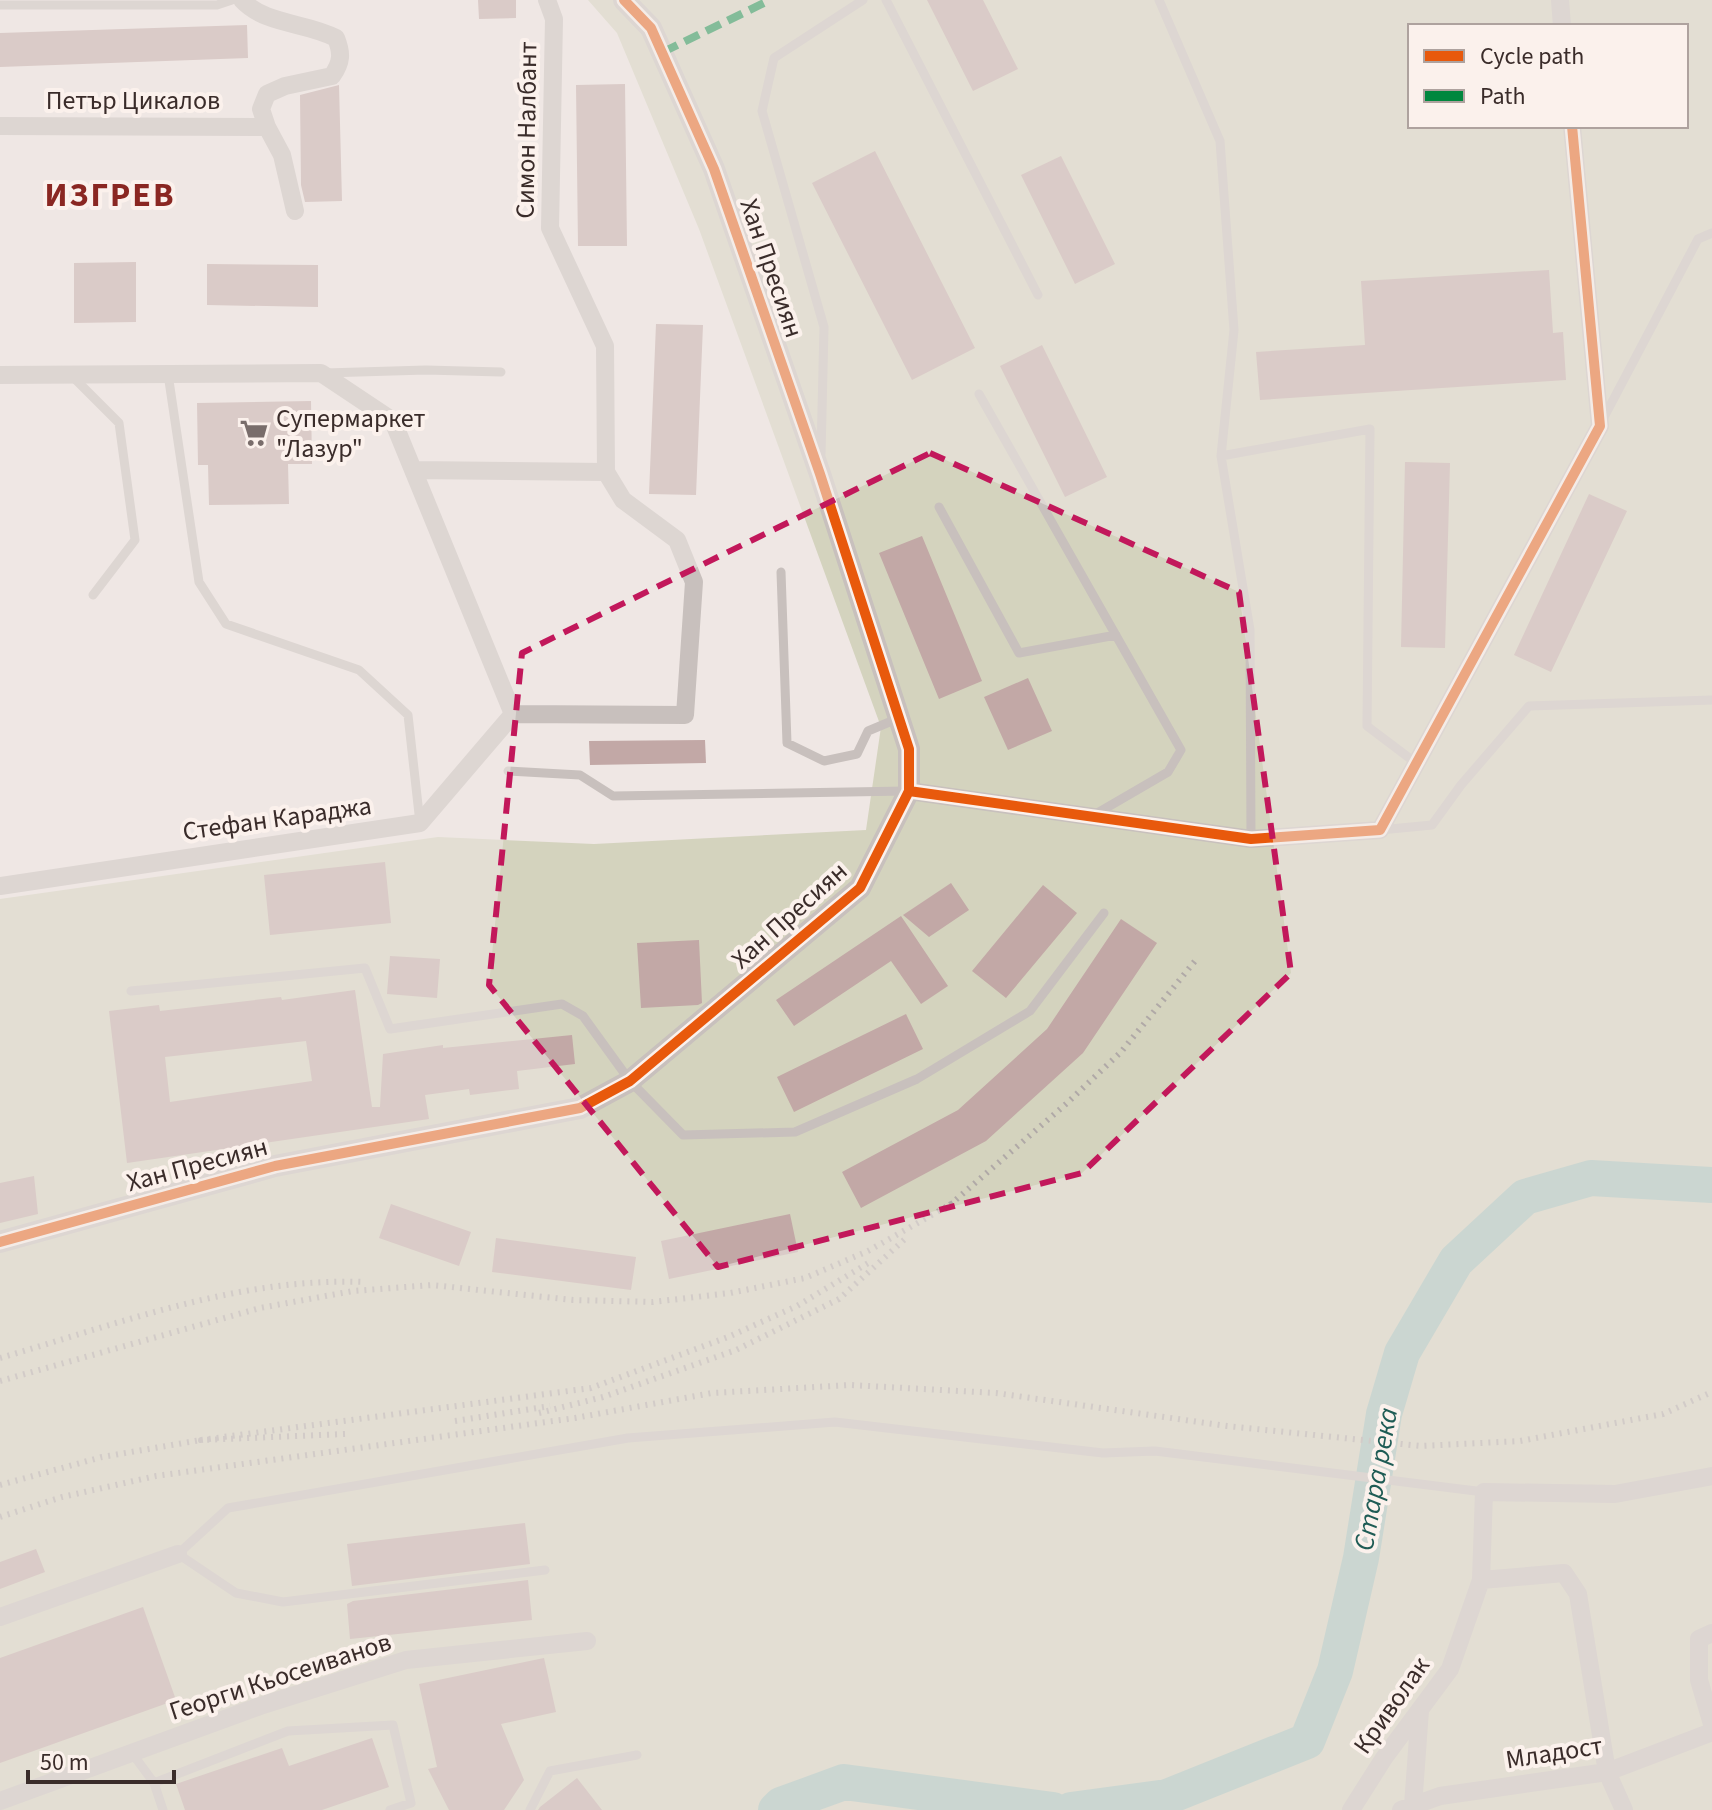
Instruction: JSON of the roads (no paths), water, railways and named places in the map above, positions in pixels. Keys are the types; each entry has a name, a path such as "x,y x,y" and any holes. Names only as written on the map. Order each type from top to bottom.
{"street":[{"path":"242,0 252,11 336,38 342,52 340,66 332,76 285,86 267,94 261,109 282,155 295,211"},
{"name":"Симон Налбант","path":"547,0 554,19 550,228 605,346 606,472"},
{"name":"Хан Пресиян","path":"0,1242 275,1166 580,1108 630,1081 860,888 909,791 909,749 900,718 820,474 714,169 651,28 624,0"},
{"path":"1560,0 1562,24"},
{"name":"Петър Цикалов","path":"0,126 267,127"},
{"path":"909,791 1251,839 1380,830 1600,426 1572,128"},
{"path":"0,375 321,373 393,421 513,714"},
{"path":"413,470 606,472 623,500 677,540 694,582 685,715 513,714 420,823"},
{"name":"Стефан Караджа","path":"0,886 420,823"},
{"path":"1624,1810 1607,1772 1578,1594 1564,1573 1481,1580 1484,1492 1615,1494 1712,1476"},
{"path":"0,1617 178,1554"},
{"name":"Криволак","path":"1351,1810 1384,1758 1450,1669 1481,1580"},
{"path":"1712,1633 1699,1639 1699,1680 1712,1724"},
{"name":"Георги Кьосеиванов","path":"0,1801 260,1706 406,1660 587,1641"},
{"path":"1407,1808 1420,1710"},
{"name":"Младост","path":"1407,1808 1440,1796 1607,1772 1712,1732"}],"lane":[{"path":"0,5 217,5 232,0"},
{"path":"820,474 824,327 762,111 774,58 863,0"},
{"path":"886,0 1038,295"},
{"path":"1159,0 1220,141 1234,330 1221,456 1250,630 1251,839"},
{"path":"1600,426 1698,239 1712,233"},
{"path":"321,373 426,370 501,372"},
{"path":"168,374 199,582 226,624 359,670 408,715 420,823"},
{"path":"70,375 119,423 135,540 93,595"},
{"path":"979,394 1181,750 1168,772 1091,817"},
{"path":"1221,456 1370,429 1367,726 1416,763"},
{"path":"939,507 1019,653 1116,635"},
{"path":"781,572 787,743 824,761 857,754 868,731 900,718"},
{"path":"1380,830 1432,825 1461,785 1529,706 1712,700"},
{"path":"508,771 580,775 613,796 909,791"},
{"path":"131,991 365,968 390,1029 562,1004 583,1016 630,1081 683,1135 795,1132 917,1079 1030,1011 1104,913"},
{"path":"545,1570 283,1602 236,1593 178,1554 228,1508 628,1438 835,1422 1103,1453 1155,1451 1484,1492"},
{"path":"154,1783 288,1731 393,1725 411,1803 390,1810"},
{"path":"132,1753 154,1783 163,1810"},
{"path":"530,1810 550,1771 637,1755"}],"waterway":[{"name":"Стара река","path":"1071,1810 1167,1797 1307,1741 1335,1671 1361,1558 1384,1414 1402,1353 1456,1261 1525,1197 1591,1178 1712,1185"},
{"name":"Стара река","path":"776,1810 781,1805 844,1782 1053,1810"}],"railway":[{"path":"944,1210 1121,1052 1195,961"},
{"path":"0,1381 260,1308 353,1291 432,1285 573,1300 653,1302 730,1293 805,1278 868,1251 953,1203"},
{"path":"539,1413 603,1397 736,1350 839,1299 905,1239"},
{"path":"345,1434 201,1440 591,1388 728,1337 797,1306 870,1262"},
{"path":"0,1358 179,1305 225,1295 317,1282 364,1282"},
{"path":"0,1517 62,1497 156,1476 575,1418 712,1393 850,1385 996,1393 1227,1426 1421,1446 1520,1441 1663,1414 1712,1392"},
{"path":"455,1421 550,1406"},
{"path":"0,1485 102,1457 201,1440"}],"place":[{"name":"Супермаркет \"Лазур\"","path":"254,433"}],"district":[{"name":"ИЗГРЕВ","path":"110,194"}]}
